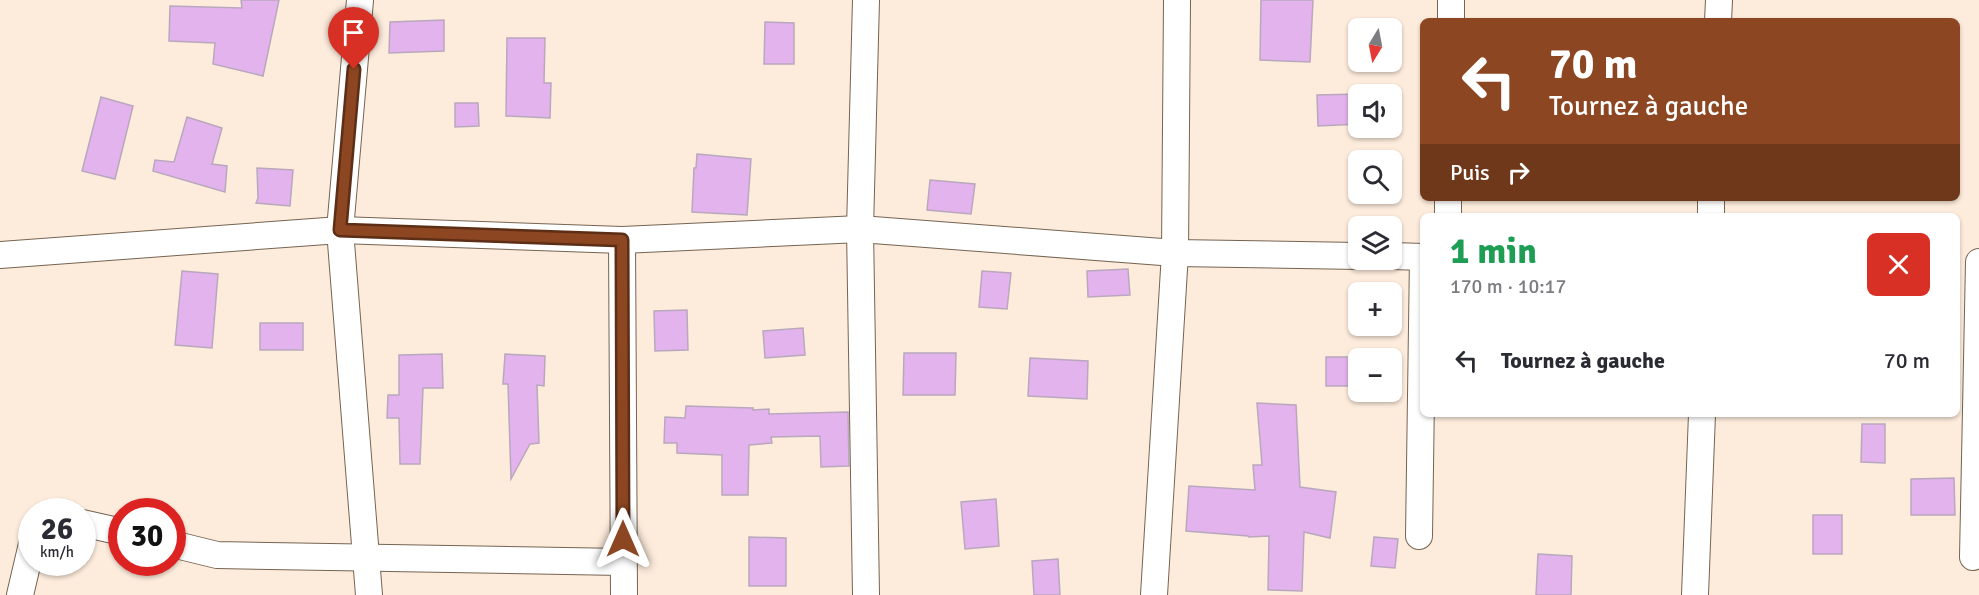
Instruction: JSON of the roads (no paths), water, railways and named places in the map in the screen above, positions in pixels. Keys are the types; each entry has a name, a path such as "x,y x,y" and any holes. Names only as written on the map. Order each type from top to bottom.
{"street":[{"path":"360,0 340,230 369,595"},
{"path":"866,0 860,228 866,595"},
{"path":"1154,595 1175,254 1178,0"},
{"path":"1451,0 1451,18"},
{"path":"1718,18 1719,0"},
{"path":"0,255 340,230 622,240 860,228 1175,254 1348,256"},
{"path":"622,240 624,595"},
{"path":"1402,256 1420,257"},
{"path":"1973,557 1979,262"},
{"path":"1960,266 1979,267"},
{"path":"1419,536 1421,417"},
{"path":"1695,595 1702,417"},
{"path":"186,547 218,555 623,562"},
{"path":"20,595 24,576"}]}
